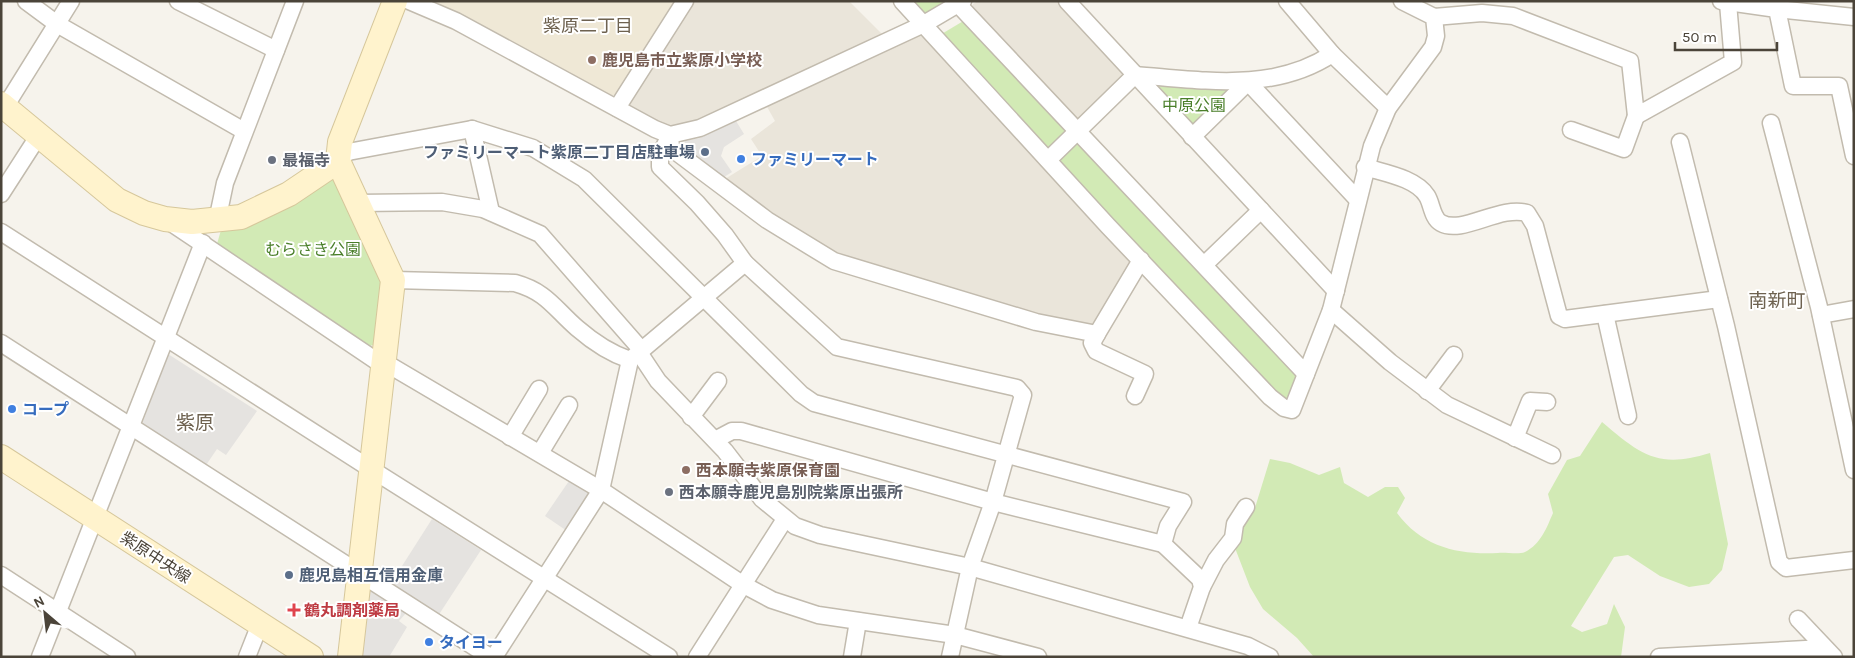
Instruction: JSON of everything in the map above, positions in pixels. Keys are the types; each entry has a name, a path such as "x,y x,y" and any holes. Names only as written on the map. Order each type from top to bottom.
{"street":[{"path":"26,1 57,24 244,131"},
{"path":"71,1 3,105 117,200 144,213 165,219 192,222 217,221 241,217 268,206 338,161 348,152 472,129 533,148 577,174 705,297 801,394 814,403 1183,502 1168,526 1163,544"},
{"path":"178,1 276,50"},
{"path":"217,221 225,183 295,1"},
{"path":"350,657 393,280 338,161 340,142 395,1"},
{"path":"409,1 456,21 670,135 700,128 924,24 959,2 1306,374"},
{"path":"617,108 685,1"},
{"path":"902,1 1270,397 1284,408 1292,410 1331,310 1365,167 1388,108 1433,47 1436,36 1434,17"},
{"path":"1067,1 1336,291"},
{"path":"1287,1 1332,54 1388,108"},
{"path":"1402,1 1434,17 1482,13 1513,16 1630,61 1636,116 1624,150 1570,130"},
{"path":"1636,116 1733,62 1724,2 1854,18"},
{"path":"1777,9 1793,86 1839,86 1854,156"},
{"path":"1048,160 1135,75 1248,82 1307,68 1332,54"},
{"path":"1192,137 1248,82"},
{"path":"1248,82 1357,199"},
{"path":"1771,123 1779,157 1791,193 1821,315 1854,470"},
{"path":"472,129 490,212"},
{"path":"1,194 39,135"},
{"path":"670,135 660,156 660,167 697,203 725,235 745,263 837,347 1018,388 1024,395 992,502 970,567 950,657"},
{"path":"670,135 671,148 767,220 834,261 1036,322 1097,334"},
{"path":"1680,142 1719,299 1779,562 1786,568 1854,560"},
{"path":"1365,167 1415,185 1427,195 1435,218 1441,224 1459,225 1510,211 1527,213 1536,226 1559,316 1566,319 1719,299"},
{"path":"358,203 442,202 490,212 540,234 638,346 601,490 494,657"},
{"path":"1204,265 1261,210"},
{"path":"165,219 375,360 384,362 540,453 601,490 742,584 772,600 818,615 955,635 1038,657"},
{"path":"1,232 372,470 669,657"},
{"path":"40,657 203,243"},
{"path":"1135,396 1145,374 1096,351 1092,343 1141,260"},
{"path":"635,357 745,263"},
{"path":"393,280 515,283 533,288 550,300 578,329 619,356 635,357 715,440 762,498 795,526 820,535 970,567 1188,628 1248,646 1270,657"},
{"path":"1821,315 1854,309"},
{"path":"1331,310 1427,391 1447,405 1552,455"},
{"path":"1605,314 1628,416"},
{"path":"1,343 490,657"},
{"path":"1427,391 1454,355"},
{"path":"691,417 718,381"},
{"path":"510,437 539,389"},
{"path":"1515,438 1530,401 1547,402"},
{"path":"540,453 569,406"},
{"path":"715,440 732,431 741,431 992,502 1163,544 1200,580 1202,587"},
{"name":"紫原中央線","path":"1,457 311,657"},
{"path":"1188,628 1202,587 1216,560 1233,538 1235,524 1246,507"},
{"path":"697,657 785,519"},
{"path":"1,575 127,657"},
{"path":"1798,619 1829,652"},
{"path":"852,657 858,621"},
{"path":"247,657 260,624"},
{"path":"1659,657 1829,652"}],"shaded area":[{"name":"鹿児島市立紫原小学校","path":"421,1 679,1 620,95 610,95"},
{"path":"690,1 849,1 883,35 691,124 674,127 666,126 628,106"},
{"path":"978,1 1061,1 1128,73 1080,121 1075,121 971,11 973,4"},
{"path":"920,34 926,37 1132,259 1099,326 1037,319 836,256 756,206 725,179 762,156 751,139 775,121 766,105"},
{"name":"ファミリーマート紫原二丁目店駐車場","path":"736,121 744,134 724,147 721,156 732,172 724,177 683,149 685,141 700,138"},
{"path":"168,354 257,411 226,455 217,449 202,471 141,427"},
{"path":"569,481 594,497 570,533 545,516"},
{"path":"432,519 481,550 436,619 388,588"},
{"path":"363,586 406,613 399,621 407,627 389,657 357,657"}],"green space":[{"path":"907,1 944,1 944,5 923,14"},
{"path":"965,20 1298,377 1292,396 1283,400 1152,267 940,35"},
{"name":"中原公園","path":"1155,86 1228,87 1232,92 1191,127"},
{"name":"むらさき公園","path":"334,178 382,283 376,344 370,346 217,244 221,230 253,224 277,213"},
{"path":"1602,422 1628,443 1651,456 1677,460 1710,453 1728,544 1722,570 1709,584 1689,587 1660,576 1628,555 1614,557 1571,626 1582,632 1607,624 1614,604 1625,627 1621,657 1314,657 1297,638 1263,609 1250,587 1235,548 1235,534 1254,511 1270,459 1290,463 1319,475 1340,467 1344,483 1368,497 1385,487 1398,487 1405,498 1397,513 1418,534 1442,546 1469,552 1519,553 1531,549 1543,535 1553,513 1548,494 1567,460 1580,456"}],"place":[{"name":"鹿児島市立紫原小学校","path":"592,60"},
{"name":"ファミリーマート紫原二丁目店駐車場","path":"705,152"},
{"name":"ファミリーマート","path":"741,159"},
{"name":"最福寺","path":"272,160"},
{"name":"コープ","path":"12,409"},
{"name":"西本願寺紫原保育園","path":"686,470"},
{"name":"西本願寺鹿児島別院紫原出張所","path":"669,492"},
{"name":"鹿児島相互信用金庫","path":"289,575"},
{"name":"鶴丸調剤薬局","path":"294,610"},
{"name":"タイヨー","path":"429,642"}],"district":[{"name":"紫原二丁目","path":"588,26"},
{"name":"南新町","path":"1777,300"},
{"name":"紫原","path":"195,422"}]}
